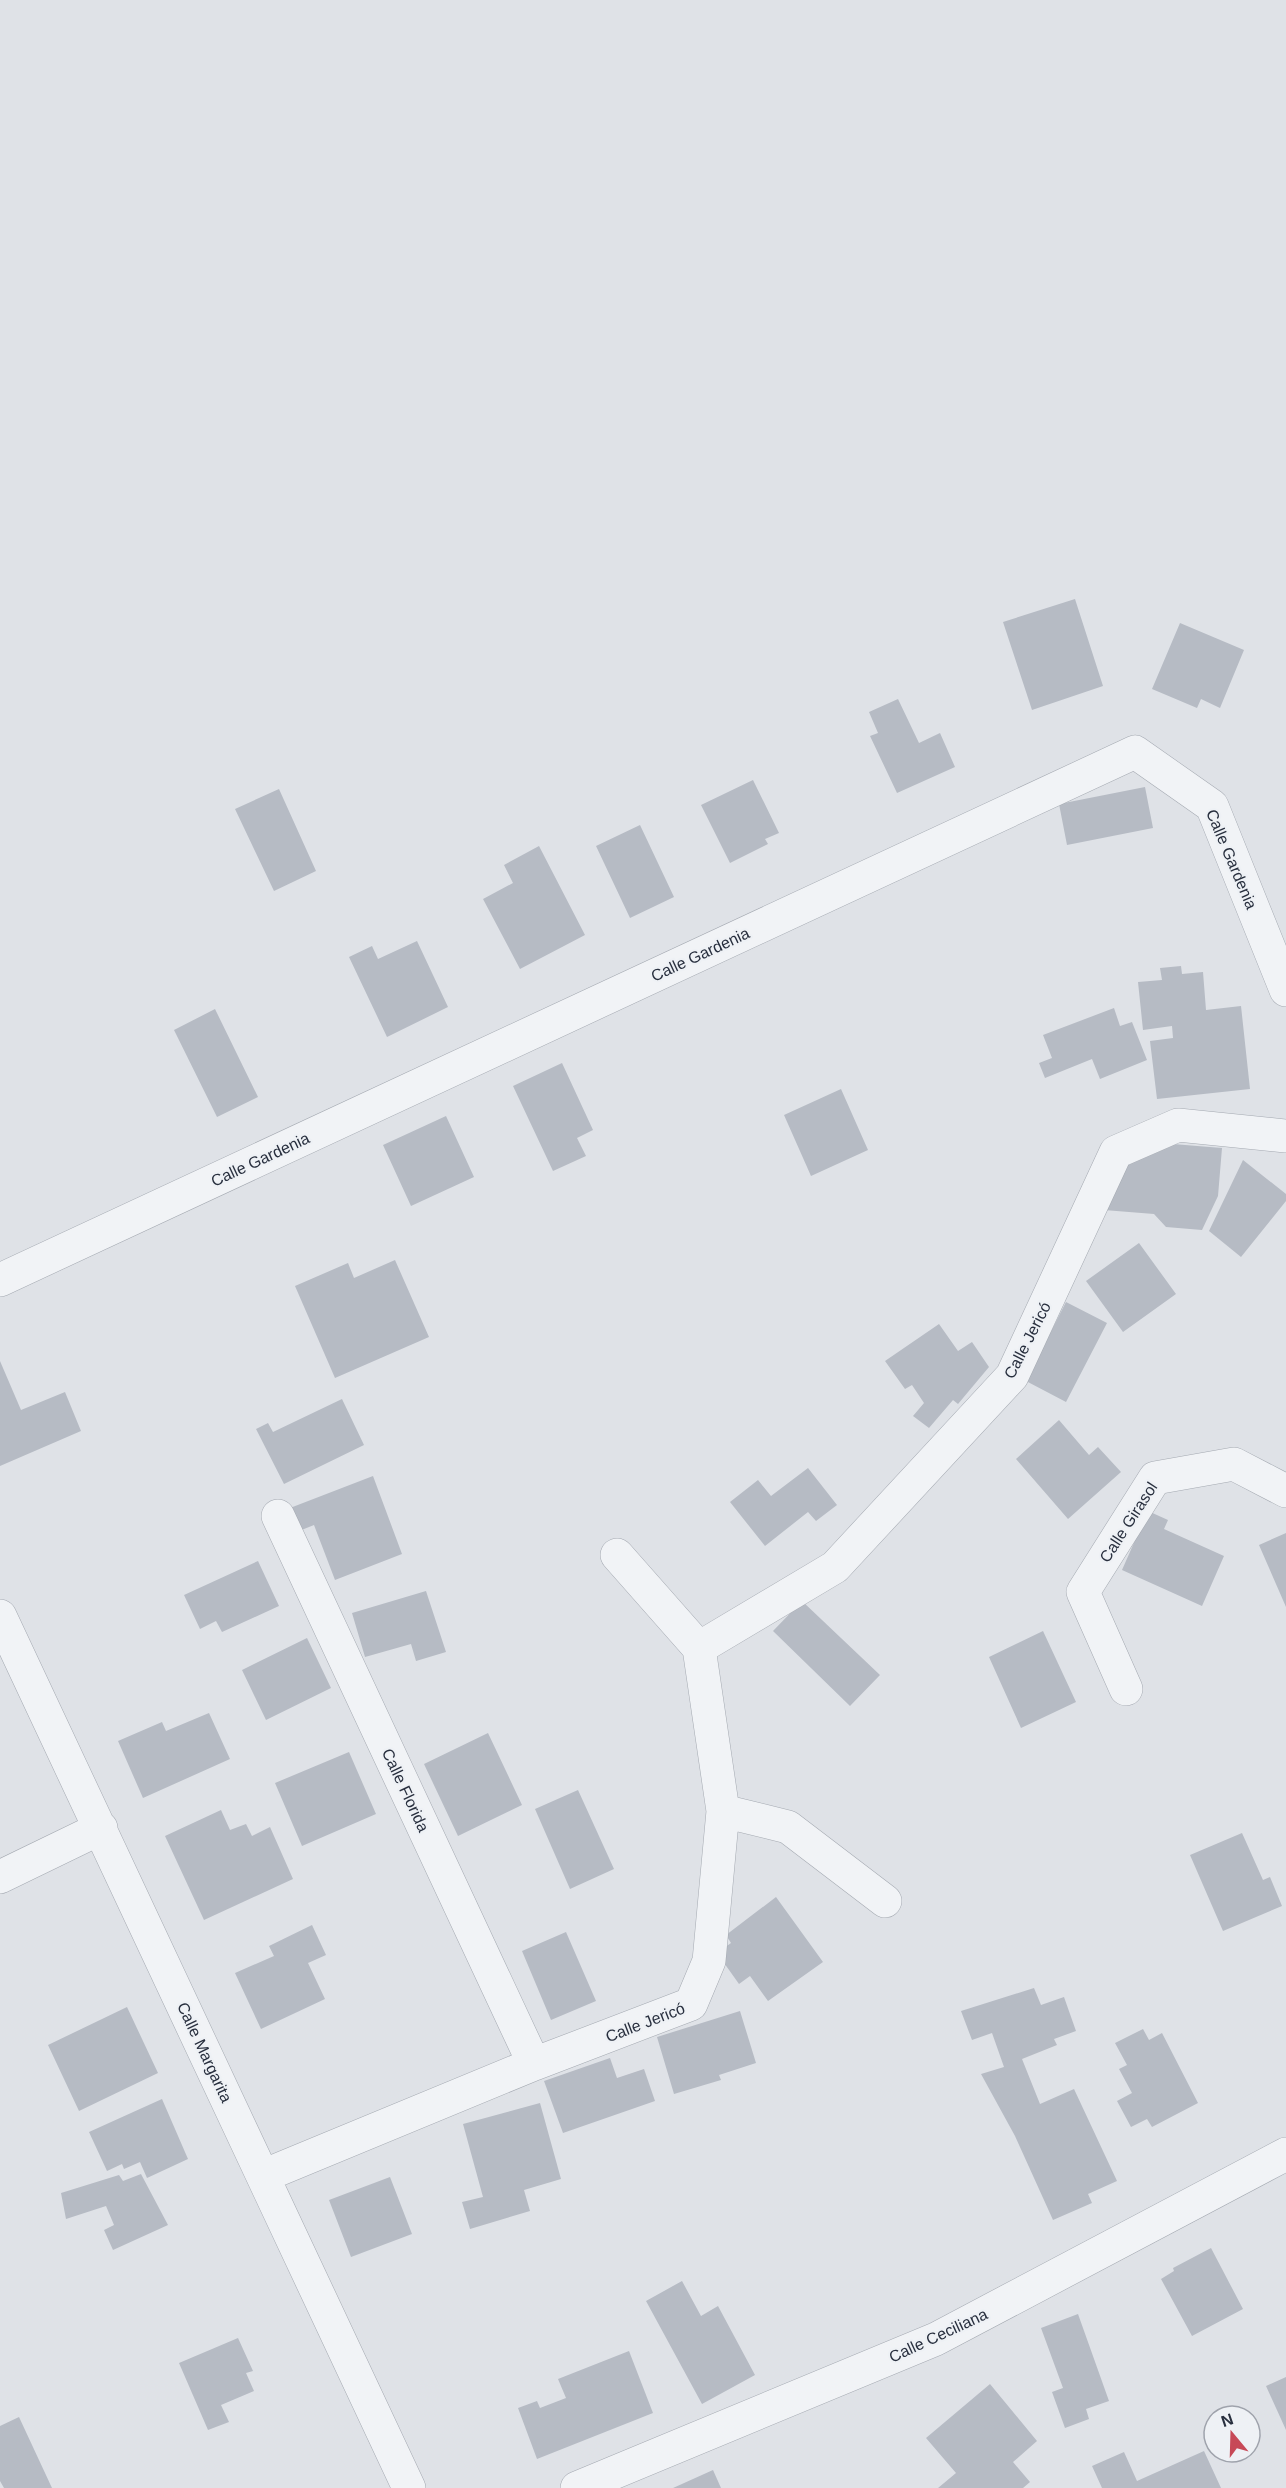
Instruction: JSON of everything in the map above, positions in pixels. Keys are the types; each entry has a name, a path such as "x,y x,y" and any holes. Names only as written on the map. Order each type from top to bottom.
{"street":[{"name":"Calle Gardenia","path":"0,1280 1135,752 1212,806 1286,990"},
{"name":"Calle Jericó","path":"263,2176 534,2064 691,2004 709,1961 723,1811 699,1648 835,1567 1012,1376 1116,1152 1178,1125 1286,1136"},
{"name":"Calle Girasol","path":"1126,1689 1083,1592 1155,1478 1234,1464 1286,1491"},
{"name":"Calle Florida","path":"278,1516 534,2064"},
{"path":"617,1555 699,1648"},
{"name":"Calle Margarita","path":"0,1616 409,2488"},
{"path":"723,1811 788,1827 885,1901"},
{"path":"0,1876 101,1828"},
{"name":"Calle Ceciliana","path":"577,2488 936,2339 1286,2154"}],"building":[{"path":"1075,599 1103,686 1032,710 1003,622"},
{"path":"1180,623 1244,650 1220,708 1201,699 1197,708 1152,689"},
{"path":"898,699 919,743 940,733 955,767 897,793 870,736 878,733 869,712"},
{"path":"753,780 779,833 765,839 768,844 730,863 701,805"},
{"path":"1145,787 1153,828 1067,845 1059,804"},
{"path":"279,789 316,871 274,891 235,809"},
{"path":"640,825 674,897 630,918 596,846"},
{"path":"539,846 585,935 520,969 483,899 513,883 504,865"},
{"path":"417,941 448,1007 387,1037 349,957 372,946 378,959"},
{"path":"1181,966 1182,974 1203,972 1206,1010 1241,1006 1250,1089 1157,1099 1150,1041 1173,1038 1172,1026 1143,1030 1138,982 1162,980 1160,968"},
{"path":"1114,1008 1120,1026 1132,1022 1147,1060 1100,1079 1092,1059 1045,1078 1039,1063 1052,1058 1043,1035"},
{"path":"215,1009 258,1097 217,1117 174,1030"},
{"path":"562,1063 593,1130 577,1138 586,1156 553,1171 513,1086"},
{"path":"841,1089 868,1150 811,1176 784,1115"},
{"path":"446,1116 474,1177 411,1206 383,1145"},
{"path":"1148,1142 1222,1148 1218,1196 1202,1230 1166,1227 1154,1214 1104,1210 1118,1170"},
{"path":"1243,1160 1286,1194 1286,1201 1241,1257 1209,1231"},
{"path":"1139,1243 1176,1294 1123,1332 1086,1281"},
{"path":"395,1260 429,1337 335,1378 295,1286 348,1263 354,1278"},
{"path":"1066,1302 1107,1323 1066,1402 1026,1381"},
{"path":"939,1324 958,1351 972,1342 989,1367 958,1404 953,1400 929,1428 913,1416 924,1403 912,1385 905,1389 885,1361"},
{"path":"0,1361 21,1410 65,1392 81,1431 0,1466"},
{"path":"342,1399 364,1445 284,1484 256,1429 268,1423 273,1432"},
{"path":"1059,1420 1089,1455 1098,1447 1121,1472 1068,1519 1016,1459"},
{"path":"808,1468 837,1505 816,1521 808,1512 765,1546 730,1502 758,1480 771,1496"},
{"path":"373,1476 402,1554 335,1580 314,1525 299,1531 290,1508"},
{"path":"1148,1511 1168,1520 1164,1529 1224,1556 1202,1606 1122,1570"},
{"path":"1286,1533 1286,1607 1259,1545"},
{"path":"258,1561 279,1606 222,1632 216,1621 200,1629 184,1595"},
{"path":"426,1591 446,1652 416,1661 411,1644 365,1657 352,1613"},
{"path":"802,1601 880,1675 850,1706 773,1631"},
{"path":"1043,1631 1076,1702 1021,1728 989,1657"},
{"path":"307,1638 331,1688 266,1720 242,1670"},
{"path":"209,1713 230,1759 143,1798 118,1741 162,1722 166,1731"},
{"path":"488,1733 522,1805 458,1836 424,1764"},
{"path":"349,1752 376,1814 302,1846 275,1783"},
{"path":"578,1790 614,1869 570,1889 535,1809"},
{"path":"221,1810 230,1830 246,1824 252,1836 270,1827 293,1879 204,1920 165,1836"},
{"path":"1242,1833 1263,1880 1270,1877 1282,1906 1223,1931 1190,1855"},
{"path":"776,1897 823,1962 768,2001 750,1976 739,1984 717,1953 731,1943 726,1935"},
{"path":"312,1925 326,1955 308,1963 325,1999 261,2029 235,1973 274,1956 269,1946"},
{"path":"566,1932 596,2001 551,2020 522,1951"},
{"path":"1034,1988 1041,2005 1064,1997 1076,2031 1054,2039 1057,2045 1022,2059 1040,2104 1074,2089 1117,2181 1088,2194 1092,2203 1053,2220 1015,2136 981,2074 1004,2067 992,2033 972,2040 961,2011"},
{"path":"127,2007 158,2073 79,2111 48,2045"},
{"path":"740,2011 756,2063 719,2075 721,2080 674,2094 657,2037"},
{"path":"1143,2029 1149,2040 1162,2033 1198,2103 1152,2127 1147,2119 1131,2127 1117,2101 1132,2093 1119,2069 1127,2065 1115,2043"},
{"path":"610,2058 617,2078 644,2069 655,2101 563,2133 544,2081"},
{"path":"162,2099 188,2159 147,2178 140,2162 124,2169 122,2164 107,2171 89,2132"},
{"path":"540,2103 561,2179 524,2190 530,2211 470,2229 462,2202 483,2197 463,2124"},
{"path":"141,2174 168,2225 113,2250 104,2230 114,2225 106,2206 66,2219 61,2193 119,2175 123,2181"},
{"path":"390,2177 412,2234 351,2257 329,2200"},
{"path":"1211,2248 1243,2309 1192,2336 1161,2279 1174,2271 1173,2268"},
{"path":"682,2281 701,2316 718,2306 755,2375 702,2404 646,2301"},
{"path":"1078,2314 1109,2401 1086,2409 1089,2419 1065,2428 1052,2392 1063,2388 1041,2328"},
{"path":"238,2338 253,2371 246,2373 254,2391 221,2405 229,2422 208,2430 179,2363"},
{"path":"629,2351 653,2413 537,2459 518,2408 537,2401 540,2408 566,2398 558,2379"},
{"path":"1286,2377 1286,2430 1266,2386"},
{"path":"990,2384 1037,2441 1013,2462 1030,2482 1023,2488 938,2488 956,2473 926,2438"},
{"path":"19,2417 52,2488 4,2488 0,2481 0,2426"},
{"path":"1124,2452 1137,2481 1202,2452 1202,2464 1210,2464 1221,2488 1102,2488 1092,2466"},
{"path":"713,2470 721,2488 673,2488"}]}
